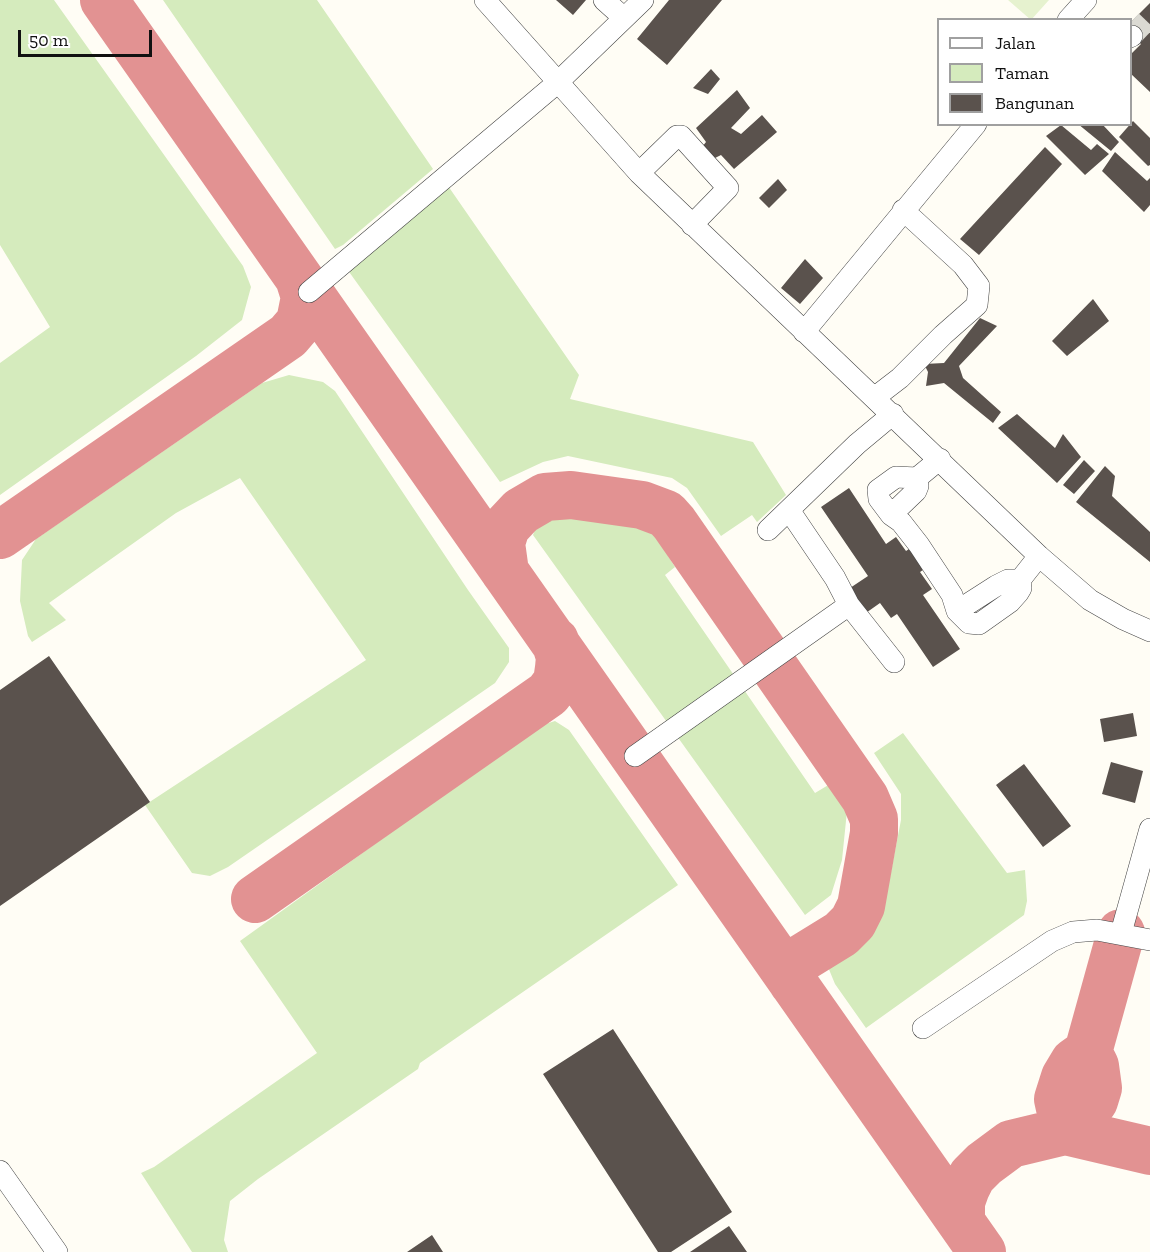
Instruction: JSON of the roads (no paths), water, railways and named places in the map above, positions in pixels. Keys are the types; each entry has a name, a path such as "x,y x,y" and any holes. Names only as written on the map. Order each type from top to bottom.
{"lane":[{"path":"484,0 639,173 1039,556 1090,600 1150,631"},
{"path":"604,0 624,18"},
{"path":"309,292 557,83 643,0"},
{"path":"1070,18 1086,0"},
{"path":"804,332 974,126"},
{"path":"639,173 677,136 681,136 728,188 692,225"},
{"path":"874,398 900,378 977,304 979,286 963,265 903,210"},
{"path":"768,530 857,444 893,414"},
{"path":"940,459 917,478 916,491 891,514 902,522 919,545 952,595 957,611 969,623 979,624 1018,594 1021,588 1020,580 1039,556"},
{"path":"789,510 835,578 849,605 894,662"},
{"path":"635,756 849,605"},
{"path":"1121,933 1150,829"},
{"path":"923,1028 1052,941 1073,932 1097,930 1150,939"},
{"path":"0,1171 57,1252"}],"tunnel":[{"path":"1132,36 1150,17"}]}
